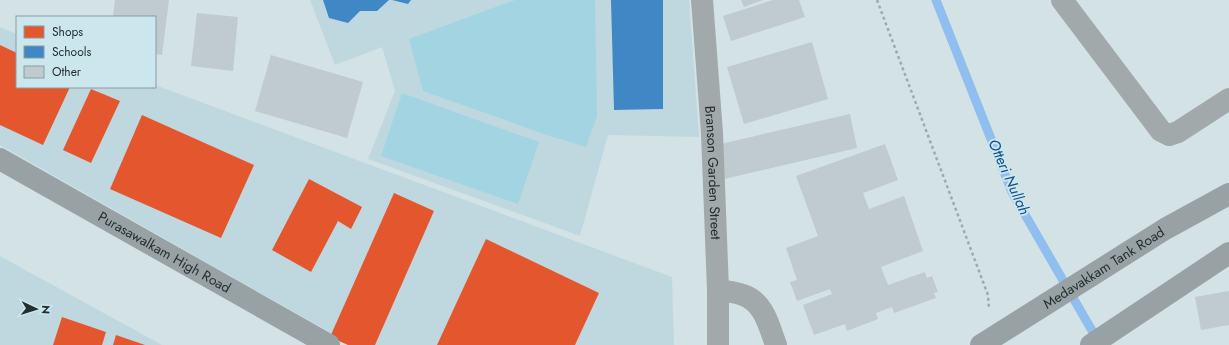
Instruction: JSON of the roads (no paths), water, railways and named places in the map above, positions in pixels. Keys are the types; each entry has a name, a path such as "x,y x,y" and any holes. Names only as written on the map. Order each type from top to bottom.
{"main road":[{"name":"Purasawalkam High Road","path":"0,159 329,345"},
{"name":"Medavakkam Tank Road","path":"986,341 1165,229 1229,194"},
{"path":"1091,345 1220,259"}],"street":[{"name":"Branson Garden Street","path":"702,0 712,133 718,290 718,345"},
{"path":"1062,0 1062,2 1161,131 1168,135 1178,132 1229,99"},
{"path":"718,290 743,295 753,300 761,307 776,345"}],"waterway":[{"name":"Otteri Nullah","path":"936,0 1012,192 1098,341"}]}
